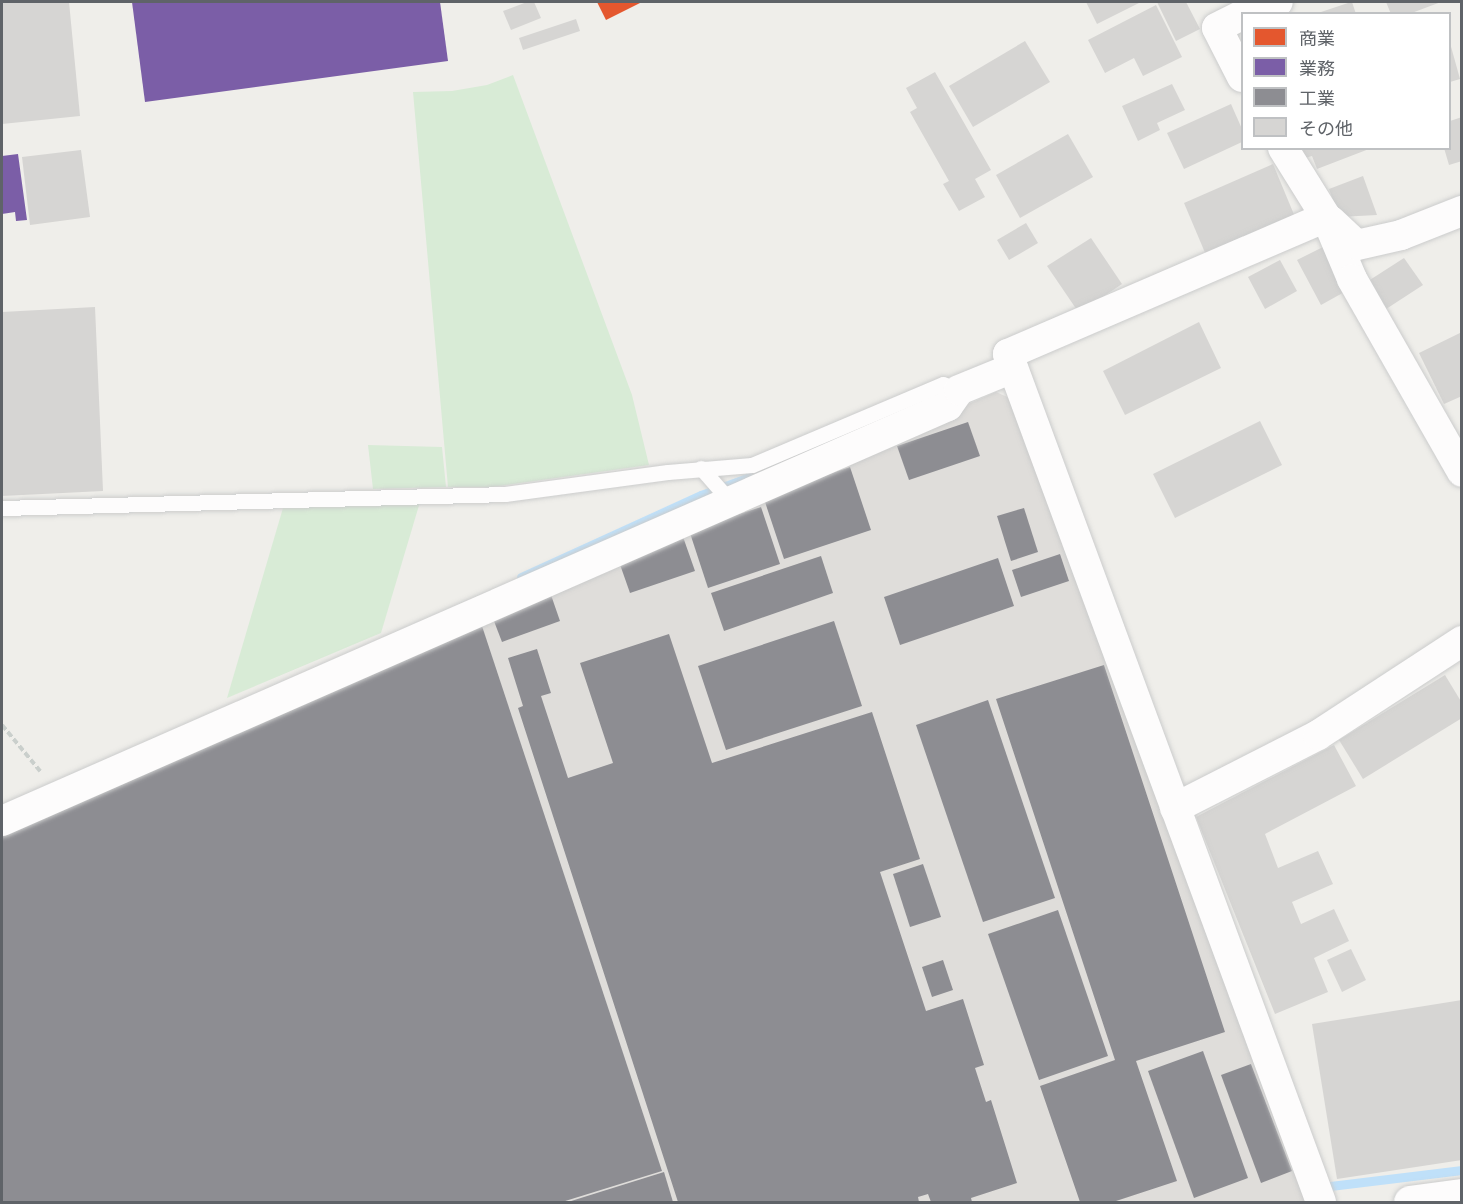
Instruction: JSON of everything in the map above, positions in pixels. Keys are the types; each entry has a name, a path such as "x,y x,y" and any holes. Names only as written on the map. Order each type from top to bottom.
{"street":[{"path":"1250,12 1278,2"},
{"path":"1241,16 1217,28 1241,75"},
{"path":"1284,150 1326,217 1352,279 1461,472"},
{"path":"1326,217 1357,245 1401,235 1461,211"},
{"path":"1321,1203 1183,805 1008,354 1326,217"},
{"path":"2,821 722,493 948,406 959,390 1013,368"},
{"path":"1183,805 1318,735 1461,641"},
{"path":"1410,1203 1461,1195"}],"lane":[{"path":"2,508 505,494 701,468 752,465 943,384 959,390"},
{"path":"701,468 722,493"}],"path":[{"path":"2,725 43,775"}],"shaded area":[{"path":"996,392 1014,400 1318,1202 2,1202 2,827"}],"green space":[{"path":"513,75 632,395 649,465 492,487 448,487 413,92 452,91 487,85"},
{"path":"368,445 442,447 446,487 373,489"},
{"path":"420,502 381,633 227,698 283,508"}],"building: 商業":[{"path":"597,2 642,2 606,20"}],"building: 業務":[{"path":"132,2 440,2 448,61 145,102"},
{"path":"18,154 27,220 16,221 15,212 2,214 2,156"}],"building: 工業":[{"path":"968,422 980,456 909,480 897,446"},
{"path":"850,467 871,530 784,559 763,496"},
{"path":"761,507 780,564 708,588 689,530"},
{"path":"1024,508 1038,552 1011,561 997,516"},
{"path":"682,534 695,571 630,593 617,556"},
{"path":"1060,554 1069,581 1021,597 1012,570"},
{"path":"821,556 833,593 724,631 711,593"},
{"path":"998,558 1014,606 900,645 884,597"},
{"path":"551,595 560,621 502,642 492,616"},
{"path":"834,621 862,706 726,750 698,666"},
{"path":"481,623 662,1171 562,1202 2,1202 2,835"},
{"path":"669,634 712,763 872,712 920,859 880,872 926,1011 963,999 984,1065 975,1068 986,1102 991,1100 1017,1183 971,1198 972,1202 931,1202 928,1194 918,1197 919,1202 678,1202 518,708 523,706 508,658 537,649 551,693 541,696 568,778 613,763 580,663"},
{"path":"1104,665 1225,1032 1136,1061 1177,1181 1113,1202 1080,1202 1040,1086 1115,1060 996,699"},
{"path":"988,700 1055,898 983,922 916,725"},
{"path":"923,864 941,917 910,927 893,874"},
{"path":"1058,910 1108,1056 1039,1080 988,934"},
{"path":"943,960 953,990 932,997 922,967"},
{"path":"1203,1051 1248,1178 1194,1198 1148,1071"},
{"path":"1251,1064 1292,1171 1261,1183 1221,1075"},
{"path":"664,1172 673,1202 568,1202"}],"building: その他":[{"path":"2,2 69,2 80,116 2,124"},
{"path":"527,2 534,2 541,18 511,30 503,11"},
{"path":"1086,2 1141,2 1097,24"},
{"path":"1157,2 1186,2 1200,29 1176,41"},
{"path":"1351,2 1355,12 1321,12"},
{"path":"1386,2 1441,2 1414,12 1390,12"},
{"path":"1156,5 1182,57 1143,76 1134,58 1105,73 1088,40"},
{"path":"576,19 580,31 523,50 519,38"},
{"path":"1025,41 1050,82 973,127 949,86"},
{"path":"1451,47 1460,79 1451,82"},
{"path":"935,72 991,170 975,179 985,197 959,211 943,184 949,181 910,112 917,108 906,88"},
{"path":"1172,84 1185,110 1157,123 1160,130 1138,141 1122,106"},
{"path":"1231,104 1241,127 1241,142 1184,169 1167,133"},
{"path":"1462,117 1462,161 1449,165 1445,150 1451,150 1451,121"},
{"path":"1068,134 1093,177 1020,218 996,175"},
{"path":"81,150 90,217 30,225 22,157"},
{"path":"1298,150 1366,150 1317,169 1312,156 1302,159"},
{"path":"1273,164 1295,217 1206,255 1184,203"},
{"path":"1363,176 1377,215 1339,217 1329,189"},
{"path":"1026,223 1038,243 1009,260 997,240"},
{"path":"1091,238 1122,284 1079,313 1047,266"},
{"path":"1325,246 1348,290 1321,305 1297,260"},
{"path":"1404,258 1423,285 1380,313 1362,285"},
{"path":"1280,260 1297,291 1265,309 1248,277"},
{"path":"95,307 103,491 2,496 2,312"},
{"path":"1199,322 1221,368 1125,415 1103,371"},
{"path":"1462,332 1462,396 1444,404 1419,353"},
{"path":"1260,421 1282,465 1175,518 1153,474"},
{"path":"1445,675 1462,703 1462,718 1363,779 1339,740"},
{"path":"1334,745 1356,786 1265,834 1278,868 1318,851 1333,884 1292,902 1301,924 1334,909 1349,941 1314,958 1328,992 1275,1014 1196,817"},
{"path":"1351,949 1366,980 1342,992 1327,960"},
{"path":"1462,1000 1462,1160 1337,1179 1312,1024"}],"waterway":[{"path":"521,577 701,495 750,477"},
{"path":"1322,1187 1462,1170"}]}
